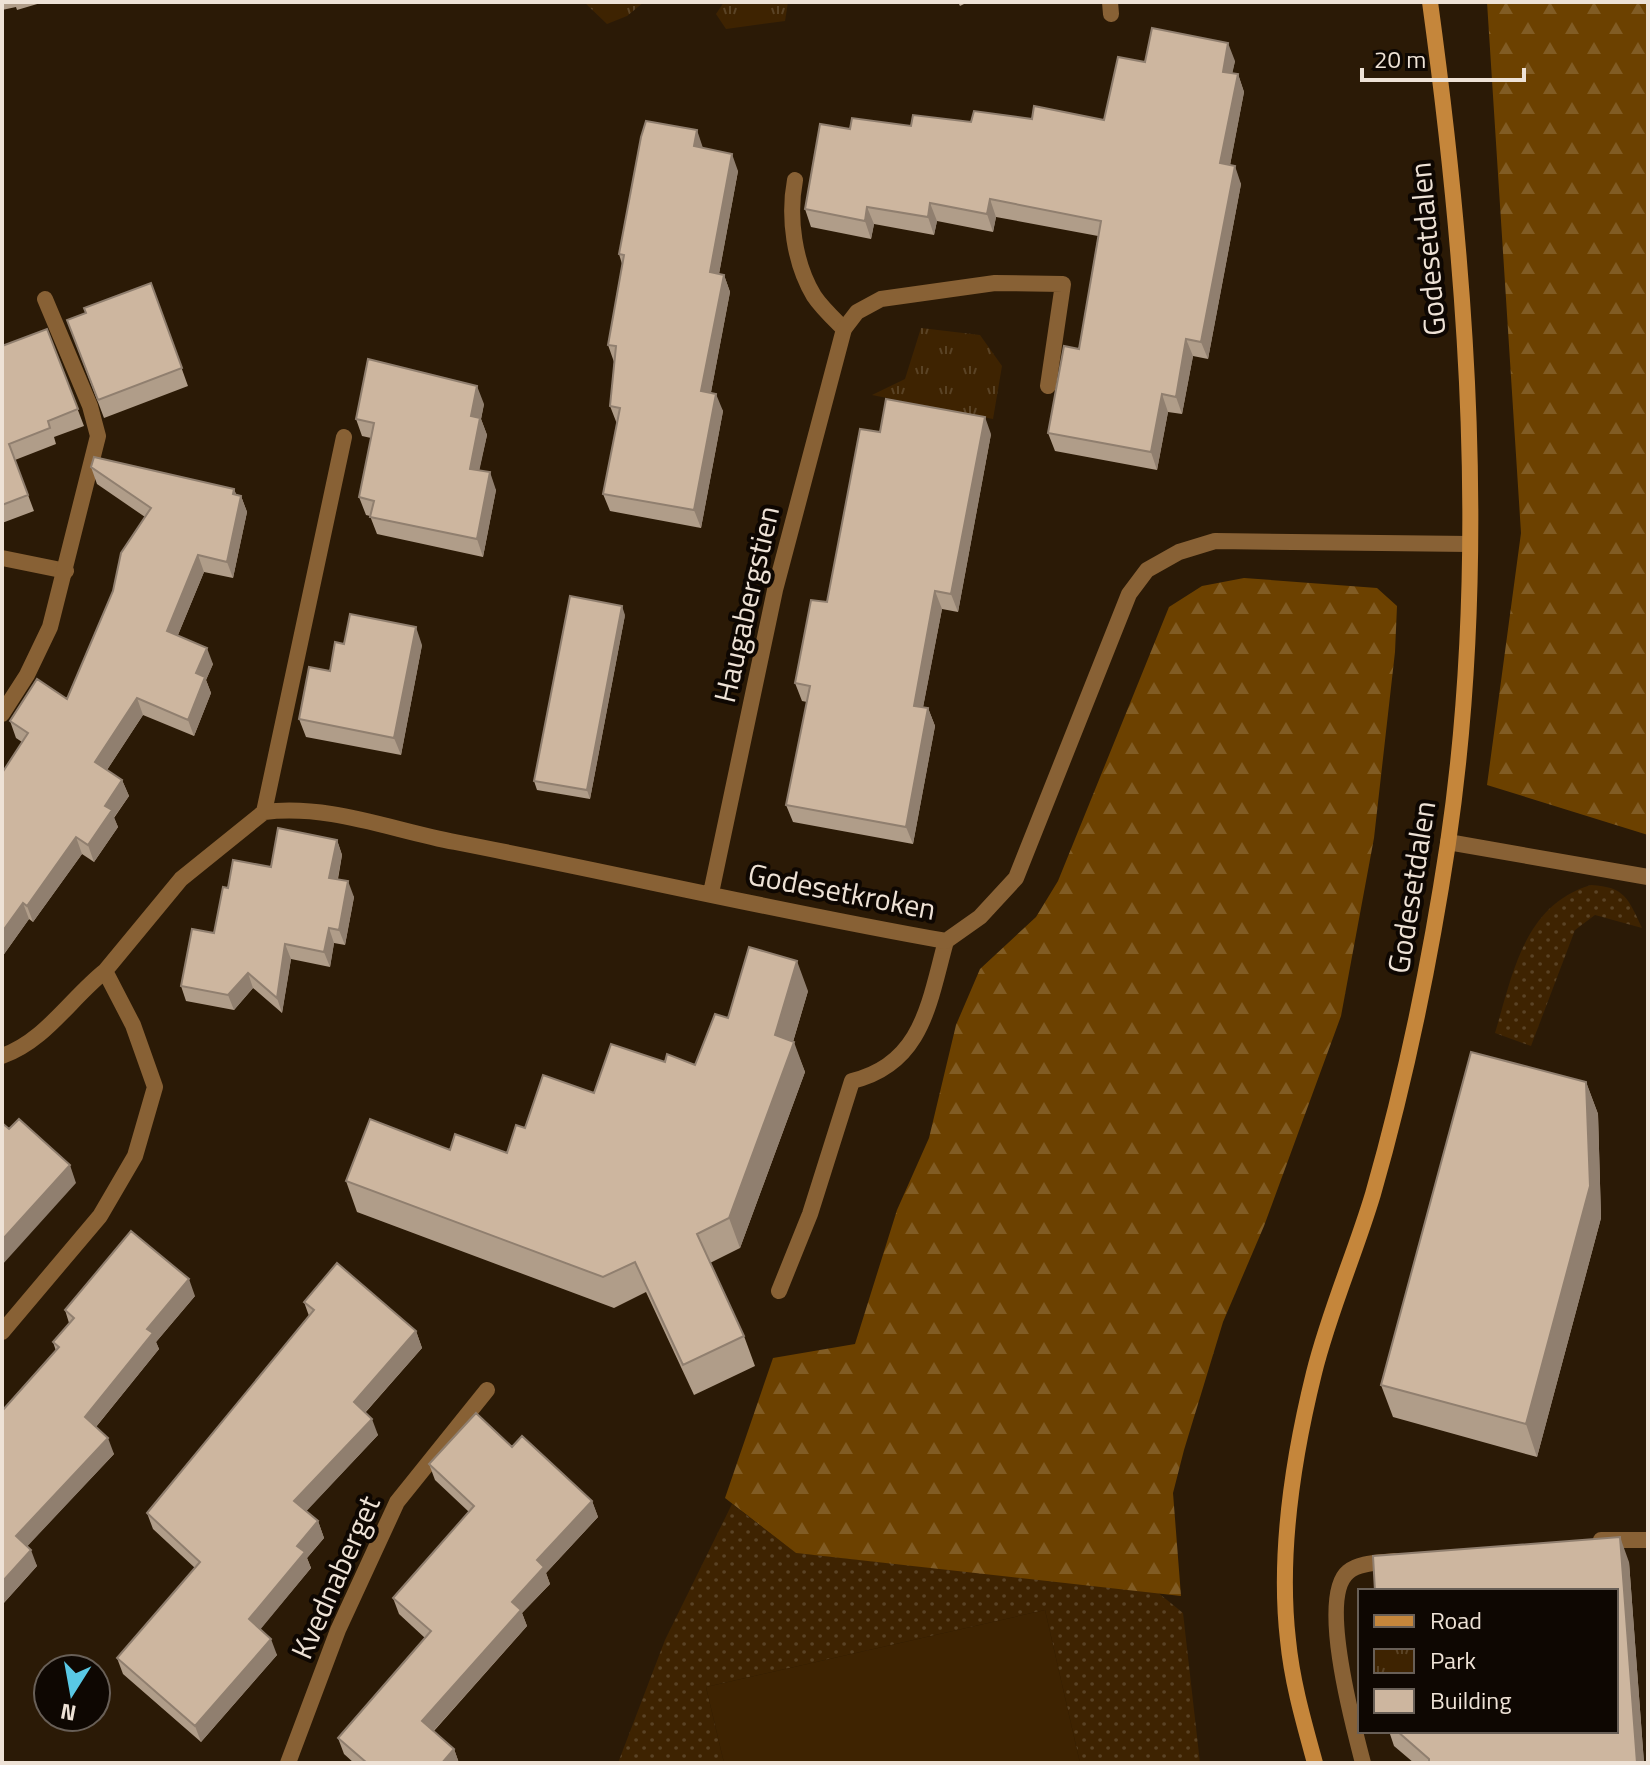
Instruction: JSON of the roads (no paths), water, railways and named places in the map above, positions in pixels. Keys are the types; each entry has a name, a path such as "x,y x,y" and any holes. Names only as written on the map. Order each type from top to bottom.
{"main road":[{"name":"Godesetdalen","path":"1315,1763 1298,1699 1288,1640 1285,1579 1293,1488 1314,1373 1371,1200 1400,1095 1427,969 1448,842 1465,680 1470,544 1469,435 1461,300 1430,2"}],"street":[{"path":"795,180 790,204 799,257 814,296 844,329 857,312 881,299 995,283 1063,284 1048,386"},
{"path":"2,714 27,675 50,627 98,436 90,406 45,299"},
{"name":"Haugabergstien","path":"711,893 775,590 844,329"},
{"path":"2,1056 18,1050 54,1022 80,991 105,971 181,879 224,841 264,812 344,437"},
{"name":"Godesetkroken","path":"264,812 294,808 337,814 448,841 946,941 980,917 1016,878 1109,637 1129,594 1147,570 1179,552 1215,541 1470,544"},
{"path":"2,558 66,571"},
{"path":"1448,842 1648,877"},
{"path":"779,1291 810,1214 852,1081 878,1075 905,1053 926,1016 946,941"},
{"path":"2,1332 100,1216 135,1156 155,1087 133,1025 105,971"},
{"name":"Kvednaberget","path":"288,1763 338,1630 397,1502 487,1390"},
{"path":"1578,1541 1648,1540"},
{"path":"1363,1763 1344,1690 1337,1621 1339,1588 1346,1573 1358,1566 1418,1557"}]}
